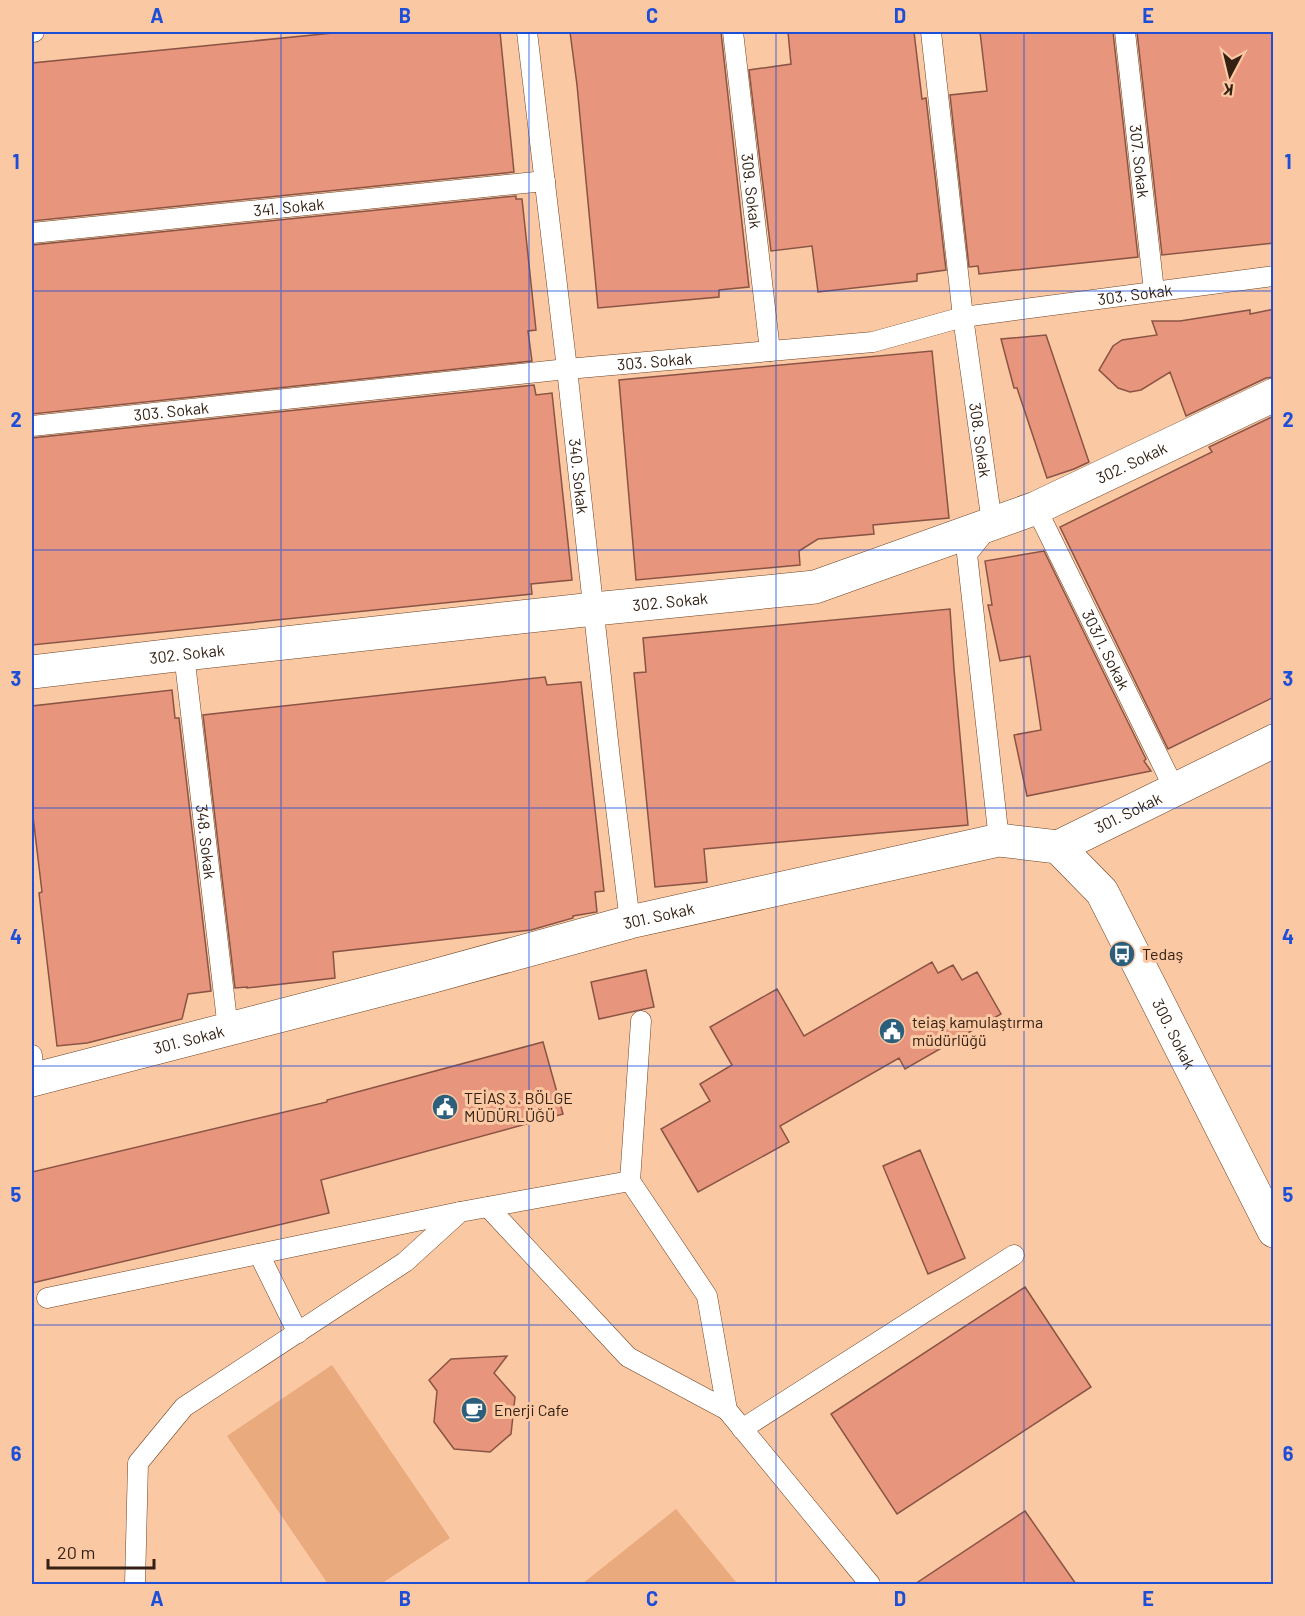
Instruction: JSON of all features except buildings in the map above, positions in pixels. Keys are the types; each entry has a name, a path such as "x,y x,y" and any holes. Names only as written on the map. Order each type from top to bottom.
{"street":[{"name":"302. Sokak","path":"32,672 594,609 815,587 1036,507 1274,395"},
{"name":"301. Sokak","path":"32,1071 228,1029 430,978 630,922 999,840 1058,847 1274,741"},
{"name":"300. Sokak","path":"1058,847 1102,892 1274,1231"}],"lane":[{"name":"340. Sokak","path":"527,32 630,922"},
{"name":"309. Sokak","path":"733,32 770,351"},
{"name":"308. Sokak","path":"931,32 963,317 992,524"},
{"name":"307. Sokak","path":"1125,32 1154,291"},
{"name":"341. Sokak","path":"32,233 544,182"},
{"name":"303. Sokak","path":"32,426 567,369 873,342 963,317 1274,276"},
{"name":"303/1. Sokak","path":"1036,507 1175,790"},
{"path":"992,524 967,554 999,840"},
{"name":"348. Sokak","path":"184,654 228,1029"},
{"path":"641,1021 630,1181 707,1296 727,1410"},
{"path":"47,1298 460,1212 630,1181"},
{"path":"488,1207 628,1357 727,1410 870,1584"},
{"path":"135,1584 138,1463 184,1407 405,1262 460,1212"},
{"path":"259,1254 298,1333"},
{"path":"742,1429 1014,1255"}],"shaded area":[{"path":"332,1365 450,1538 381,1584 328,1584 227,1436"},
{"path":"676,1509 736,1582 733,1584 582,1584"}],"place":[{"name":"Tedaş","path":"1122,954"},
{"name":"teiaş kamulaştırma müdürlüğü","path":"892,1031"},
{"name":"TEİAŞ 3. BÖLGE MÜDÜRLÜĞÜ","path":"445,1107"},
{"name":"Enerji Cafe","path":"474,1410"}]}
